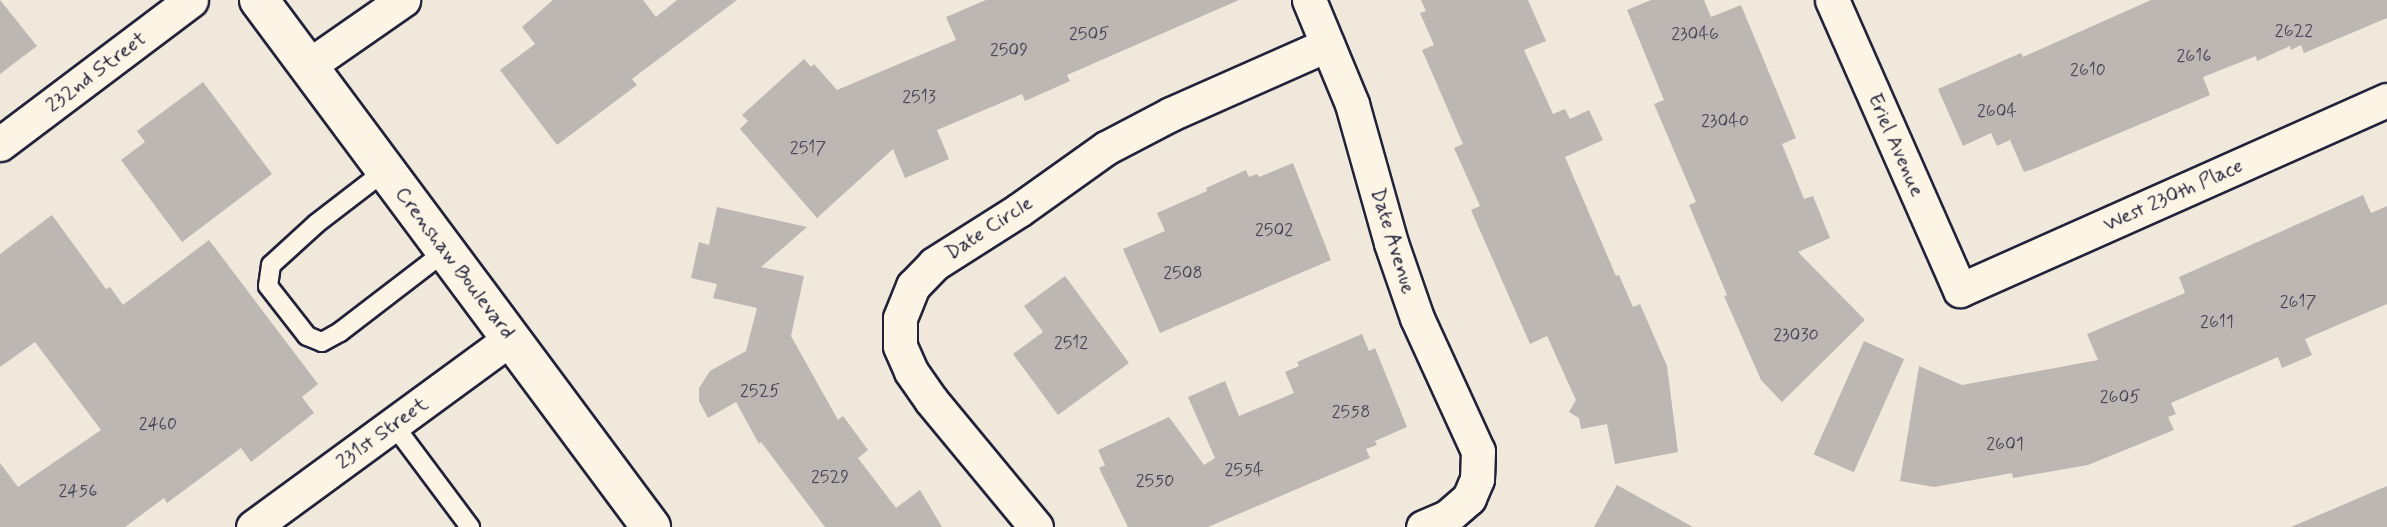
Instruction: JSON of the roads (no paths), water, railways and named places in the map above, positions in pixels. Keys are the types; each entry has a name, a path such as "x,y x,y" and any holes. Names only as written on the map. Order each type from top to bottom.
{"main road":[{"name":"Crenshaw Boulevard","path":"259,0 651,527"}],"street":[{"name":"232nd Street","path":"0,144 191,0"},
{"path":"308,66 402,0"},
{"name":"Date Avenue","path":"1309,0 1352,104 1391,243 1417,318 1478,452 1477,479 1469,498 1447,517 1423,527"},
{"name":"Eriel Avenue","path":"1832,0 1960,290"},
{"name":"Date Circle","path":"1036,527 931,400 911,371 900,346 900,317 913,286 934,264 1019,210 1106,148 1171,114 1327,45"},
{"name":"West 230th Place","path":"1960,290 2387,100"},
{"name":"231st Street","path":"253,527 511,338"}],"lane":[{"path":"386,170 316,224 271,265 268,286 307,336 322,342 340,332 447,250"},
{"path":"394,424 470,527"}]}
